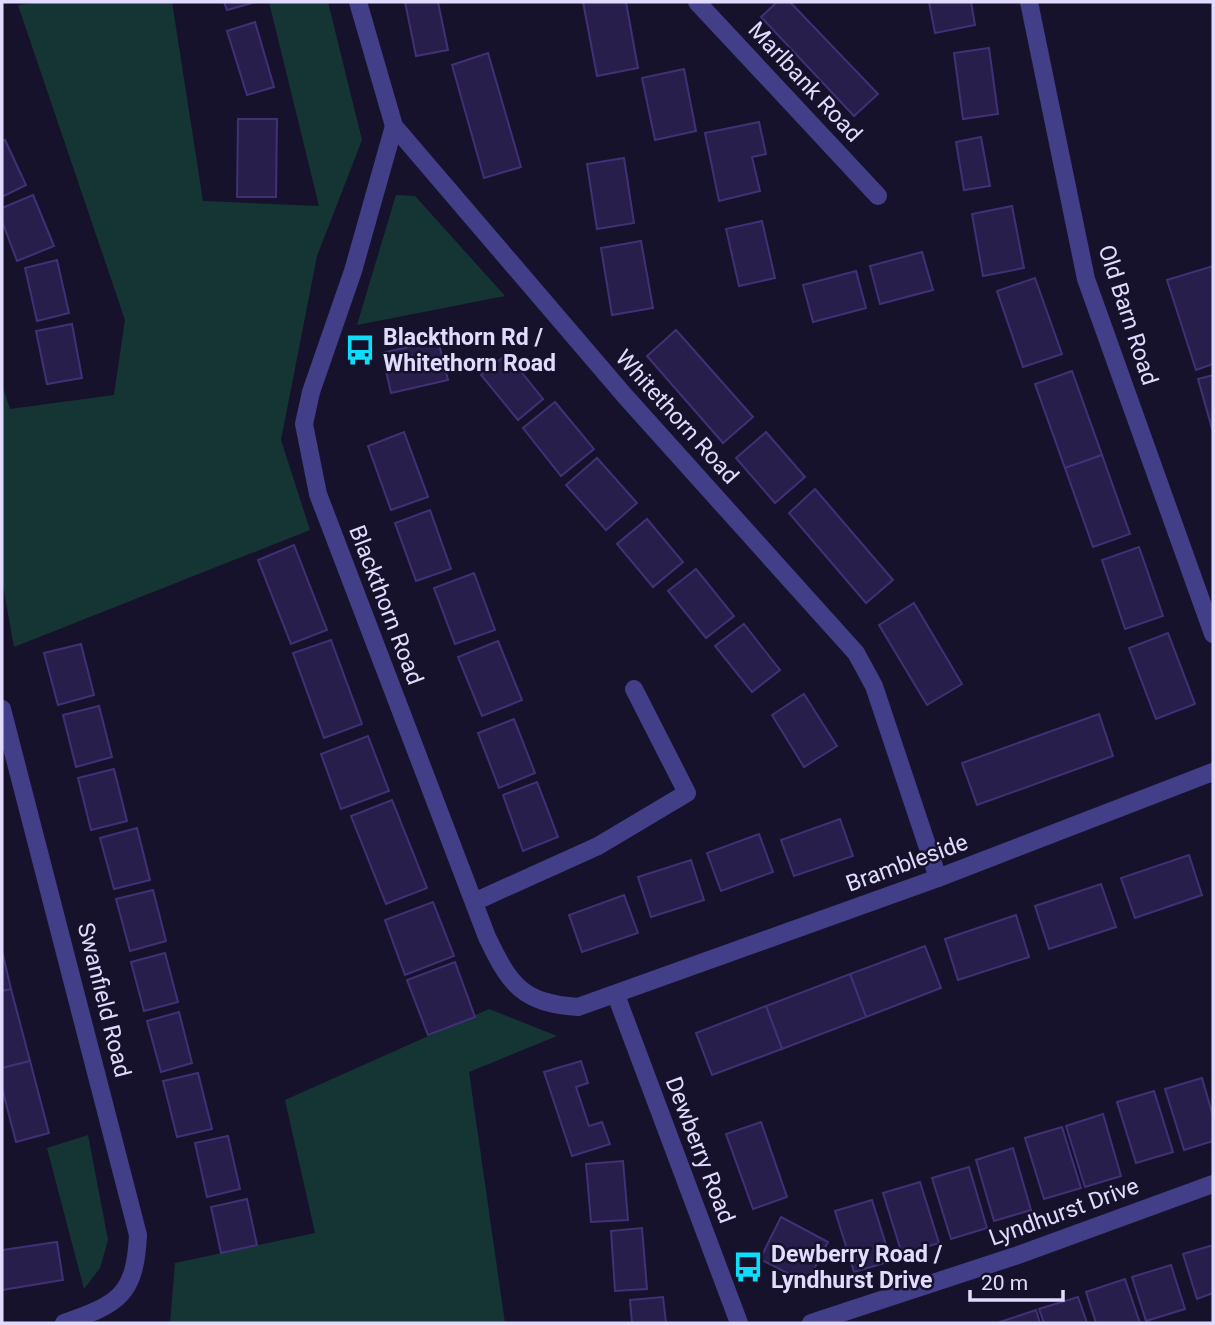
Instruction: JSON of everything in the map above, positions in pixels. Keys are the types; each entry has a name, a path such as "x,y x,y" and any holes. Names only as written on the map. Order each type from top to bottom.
{"street":[{"name":"Whitethorn Road","path":"358,2 394,126 625,397 856,653 873,686 938,878"},
{"name":"Marlbank Road","path":"697,2 878,196"},
{"name":"Old Barn Road","path":"1029,2 1086,279 1213,634"},
{"name":"Blackthorn Road","path":"394,126 354,271 311,392 304,425 318,494 474,902 502,967 519,987 545,1004 578,1007 616,995"},
{"path":"474,902 598,846 687,793 634,688"},
{"name":"Swanfield Road","path":"2,709 138,1235 137,1257 130,1284 116,1300 64,1323"},
{"name":"Brambleside","path":"616,995 938,878 1213,772"},
{"name":"Dewberry Road","path":"616,995 739,1323"},
{"name":"Lyndhurst Drive","path":"811,1323 1018,1255 1213,1184"}],"green space":[{"path":"42,2 172,2 203,201 319,206 269,2 328,2 362,140 317,256 281,440 310,530 14,647 2,580 2,384 10,409 114,395 125,320 18,5"},
{"path":"396,195 415,196 505,296 357,325"},
{"path":"489,1009 557,1036 469,1072 505,1323 170,1323 175,1263 315,1233 285,1100"},
{"path":"88,1135 108,1240 100,1268 84,1289 47,1148"}],"building":[{"path":"224,2 256,2 227,10"},
{"path":"405,2 438,2 448,50 416,56"},
{"path":"583,2 626,2 638,68 597,76"},
{"path":"777,2 790,2 878,94 854,116 761,17"},
{"path":"929,2 971,2 975,25 935,33"},
{"path":"255,22 274,87 247,95 227,31"},
{"path":"989,48 998,114 963,119 954,53"},
{"path":"488,53 521,167 484,178 452,65"},
{"path":"684,69 696,131 655,140 642,78"},
{"path":"238,119 277,119 276,197 237,197"},
{"path":"759,122 766,154 752,157 760,191 719,201 705,133"},
{"path":"981,137 990,186 964,190 956,142"},
{"path":"5,140 26,185 2,197 2,141"},
{"path":"624,158 634,223 597,229 587,164"},
{"path":"33,195 54,246 17,261 2,221 2,208"},
{"path":"1012,206 1024,268 983,276 972,214"},
{"path":"762,221 775,278 739,286 726,229"},
{"path":"641,241 653,308 612,315 601,248"},
{"path":"922,252 933,290 880,304 870,266"},
{"path":"57,260 69,313 37,321 25,268"},
{"path":"1213,266 1213,364 1196,370 1167,280"},
{"path":"856,271 866,308 813,322 803,285"},
{"path":"1035,278 1062,354 1023,367 997,291"},
{"path":"72,324 82,378 47,384 36,331"},
{"path":"676,330 753,417 723,443 647,356"},
{"path":"438,340 448,380 391,393 382,353"},
{"path":"507,354 543,399 518,420 481,375"},
{"path":"1072,371 1102,455 1065,468 1035,384"},
{"path":"1213,375 1213,432 1198,379"},
{"path":"555,402 594,449 561,476 523,428"},
{"path":"404,432 428,497 391,510 368,446"},
{"path":"766,432 805,477 775,503 736,458"},
{"path":"1102,455 1130,534 1093,547 1065,468"},
{"path":"597,458 637,503 606,530 566,485"},
{"path":"815,489 893,580 866,603 789,513"},
{"path":"430,510 451,569 416,581 395,523"},
{"path":"647,519 683,562 653,587 617,544"},
{"path":"294,545 327,630 291,644 258,560"},
{"path":"1139,547 1163,616 1125,629 1102,560"},
{"path":"696,569 734,616 706,638 668,591"},
{"path":"474,573 495,630 455,644 434,588"},
{"path":"914,603 962,684 927,705 879,625"},
{"path":"744,624 780,670 752,692 715,646"},
{"path":"1168,633 1195,704 1156,719 1129,648"},
{"path":"331,640 362,724 324,738 293,653"},
{"path":"498,641 522,700 482,716 458,657"},
{"path":"81,644 94,695 58,705 44,653"},
{"path":"804,694 837,746 804,767 772,715"},
{"path":"99,706 112,757 76,767 63,715"},
{"path":"1099,714 1113,756 977,805 962,763"},
{"path":"514,719 535,773 499,788 478,733"},
{"path":"368,736 389,791 341,809 321,754"},
{"path":"114,769 127,821 91,830 78,778"},
{"path":"537,782 558,837 523,851 503,795"},
{"path":"392,800 427,888 386,904 351,816"},
{"path":"840,819 853,856 794,876 781,840"},
{"path":"137,828 150,880 114,889 100,838"},
{"path":"759,834 773,872 721,891 707,853"},
{"path":"1189,855 1202,895 1135,918 1121,878"},
{"path":"691,860 704,900 651,917 638,877"},
{"path":"1101,884 1116,927 1049,949 1035,906"},
{"path":"153,890 166,941 130,951 116,899"},
{"path":"624,895 638,933 582,952 569,915"},
{"path":"433,902 454,956 405,975 385,920"},
{"path":"1016,915 1029,957 958,980 945,939"},
{"path":"925,946 941,988 866,1017 850,974"},
{"path":"2,951 11,989 2,991"},
{"path":"165,953 178,1002 144,1011 131,962"},
{"path":"455,962 475,1017 428,1035 407,980"},
{"path":"850,974 866,1017 782,1049 766,1006"},
{"path":"11,989 30,1061 2,1068 2,991"},
{"path":"766,1006 782,1049 712,1075 696,1033"},
{"path":"179,1012 192,1063 161,1072 147,1021"},
{"path":"30,1061 49,1133 16,1142 2,1088 2,1068"},
{"path":"581,1061 588,1083 576,1087 589,1126 602,1122 610,1144 572,1156 544,1072"},
{"path":"198,1073 212,1129 177,1137 163,1081"},
{"path":"1202,1078 1213,1116 1213,1141 1184,1150 1165,1089"},
{"path":"1154,1091 1173,1152 1136,1163 1117,1102"},
{"path":"1103,1114 1121,1176 1085,1187 1066,1126"},
{"path":"761,1122 787,1197 753,1209 726,1134"},
{"path":"1062,1127 1081,1188 1044,1199 1025,1138"},
{"path":"228,1136 240,1189 207,1197 195,1143"},
{"path":"1013,1148 1031,1210 994,1221 976,1160"},
{"path":"623,1161 628,1220 591,1222 586,1164"},
{"path":"969,1167 987,1228 951,1239 932,1178"},
{"path":"920,1182 939,1243 902,1254 883,1193"},
{"path":"247,1199 257,1245 221,1253 211,1207"},
{"path":"872,1200 891,1261 854,1272 835,1211"},
{"path":"781,1217 828,1242 807,1283 760,1259"},
{"path":"642,1228 647,1289 615,1291 611,1231"},
{"path":"57,1242 63,1280 2,1290 2,1250"},
{"path":"1213,1245 1213,1293 1197,1299 1183,1254"},
{"path":"1171,1265 1185,1309 1146,1321 1132,1277"},
{"path":"1125,1279 1140,1323 1096,1323 1086,1292"},
{"path":"663,1297 666,1323 632,1323 630,1300"},
{"path":"1078,1297 1087,1323 1044,1323 1039,1309"},
{"path":"1036,1310 1040,1323 997,1323"}],"place":[{"name":"Blackthorn Rd / Whitethorn Road","path":"360,350"},
{"name":"Dewberry Road / Lyndhurst Drive","path":"748,1267"}]}
